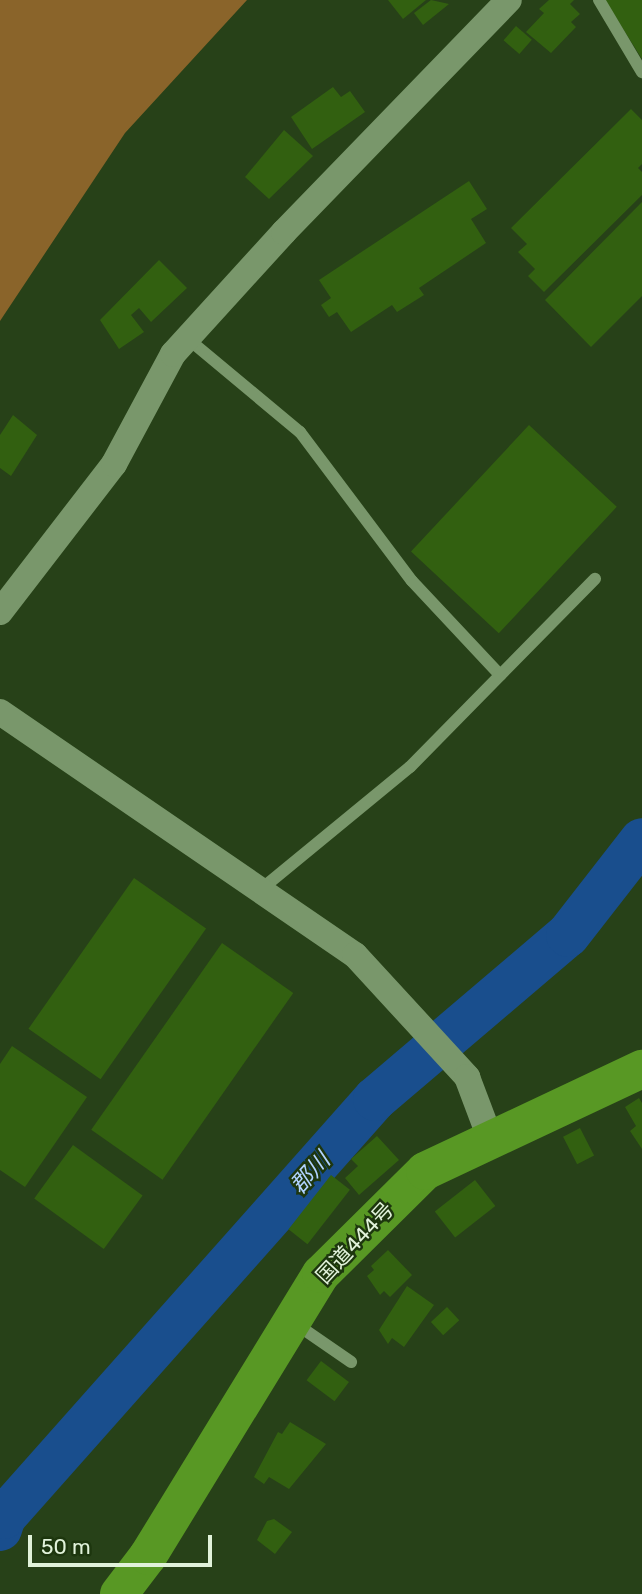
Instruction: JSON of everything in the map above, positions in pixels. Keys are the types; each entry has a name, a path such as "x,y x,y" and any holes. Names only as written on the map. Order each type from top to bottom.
{"highway":[{"name":"国道444号","path":"118,1594 148,1556 321,1274 425,1171 642,1069"}],"street":[{"path":"0,612 114,464 173,354 509,0"},
{"path":"0,712 355,955 467,1077 490,1139"}],"lane":[{"path":"599,0 642,72"},
{"path":"187,338 300,432 412,581 500,675"},
{"path":"259,891 410,767 595,579"},
{"path":"293,1322 351,1362"}],"shaded area":[{"path":"0,0 247,0 125,133 0,321"}],"building":[{"path":"388,0 426,0 403,19"},
{"path":"431,0 449,4 423,25 414,13"},
{"path":"549,0 574,0 570,4 580,14 571,22 576,27 551,53 526,32 544,13 539,9"},
{"path":"605,0 642,0 642,59"},
{"path":"516,26 532,40 519,54 504,40"},
{"path":"333,87 341,97 350,91 365,112 312,149 291,117"},
{"path":"631,109 642,120 642,164 638,168 642,172 642,195 544,292 528,276 535,269 518,252 527,244 511,228"},
{"path":"284,130 313,156 269,199 245,177"},
{"path":"469,181 487,209 471,219 486,243 419,288 424,295 397,312 392,305 351,332 337,312 329,317 321,305 331,298 319,280"},
{"path":"642,202 642,296 591,347 545,300"},
{"path":"159,260 187,288 151,322 139,308 131,315 144,332 119,349 100,320"},
{"path":"13,415 37,435 11,476 0,468 0,435"},
{"path":"529,425 617,507 499,633 411,552"},
{"path":"134,878 206,928 101,1079 28,1029"},
{"path":"222,943 293,993 162,1180 91,1130"},
{"path":"12,1046 87,1097 25,1187 0,1170 0,1064"},
{"path":"639,1098 642,1103 642,1149 630,1131 636,1126 625,1107"},
{"path":"580,1128 594,1156 577,1164 563,1137"},
{"path":"377,1136 399,1160 359,1195 345,1178 358,1166 351,1159"},
{"path":"73,1145 143,1196 104,1249 34,1198"},
{"path":"331,1175 350,1190 307,1244 289,1229"},
{"path":"475,1180 495,1206 455,1237 435,1211"},
{"path":"388,1250 412,1275 390,1297 384,1291 380,1295 367,1276 374,1270 371,1266"},
{"path":"407,1286 434,1305 404,1347 392,1338 388,1344 379,1330"},
{"path":"447,1307 459,1320 443,1335 431,1322"},
{"path":"321,1361 349,1382 335,1401 307,1380"},
{"path":"290,1422 326,1444 289,1489 269,1477 264,1484 254,1477 278,1432 282,1434"},
{"path":"274,1519 292,1532 275,1554 257,1540 267,1521"}],"waterway":[{"name":"郡川","path":"0,1529 4,1517 375,1099 568,935 642,840"}]}
